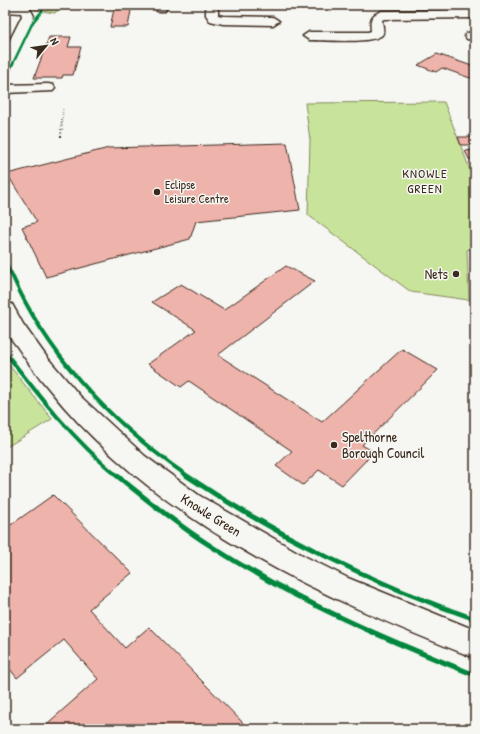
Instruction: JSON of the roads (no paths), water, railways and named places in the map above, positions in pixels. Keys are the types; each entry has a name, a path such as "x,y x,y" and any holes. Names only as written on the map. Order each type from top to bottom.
{"street":[{"path":"212,5 212,16 220,20 273,20"},
{"path":"5,8 25,10 28,16 5,63"},
{"path":"309,36 369,36 377,33 376,18 382,15 475,14"},
{"path":"5,89 48,88"},
{"name":"Knowle Green","path":"5,309 14,327 38,360 72,402 136,463 191,504 296,566 338,587 475,644"}],"place":[{"name":"Eclipse Leisure Centre","path":"157,192"},
{"name":"Nets","path":"456,274"},
{"name":"Spelthorne Borough Council","path":"334,445"}],"district":[{"name":"KNOWLE GREEN","path":"425,180"}]}
